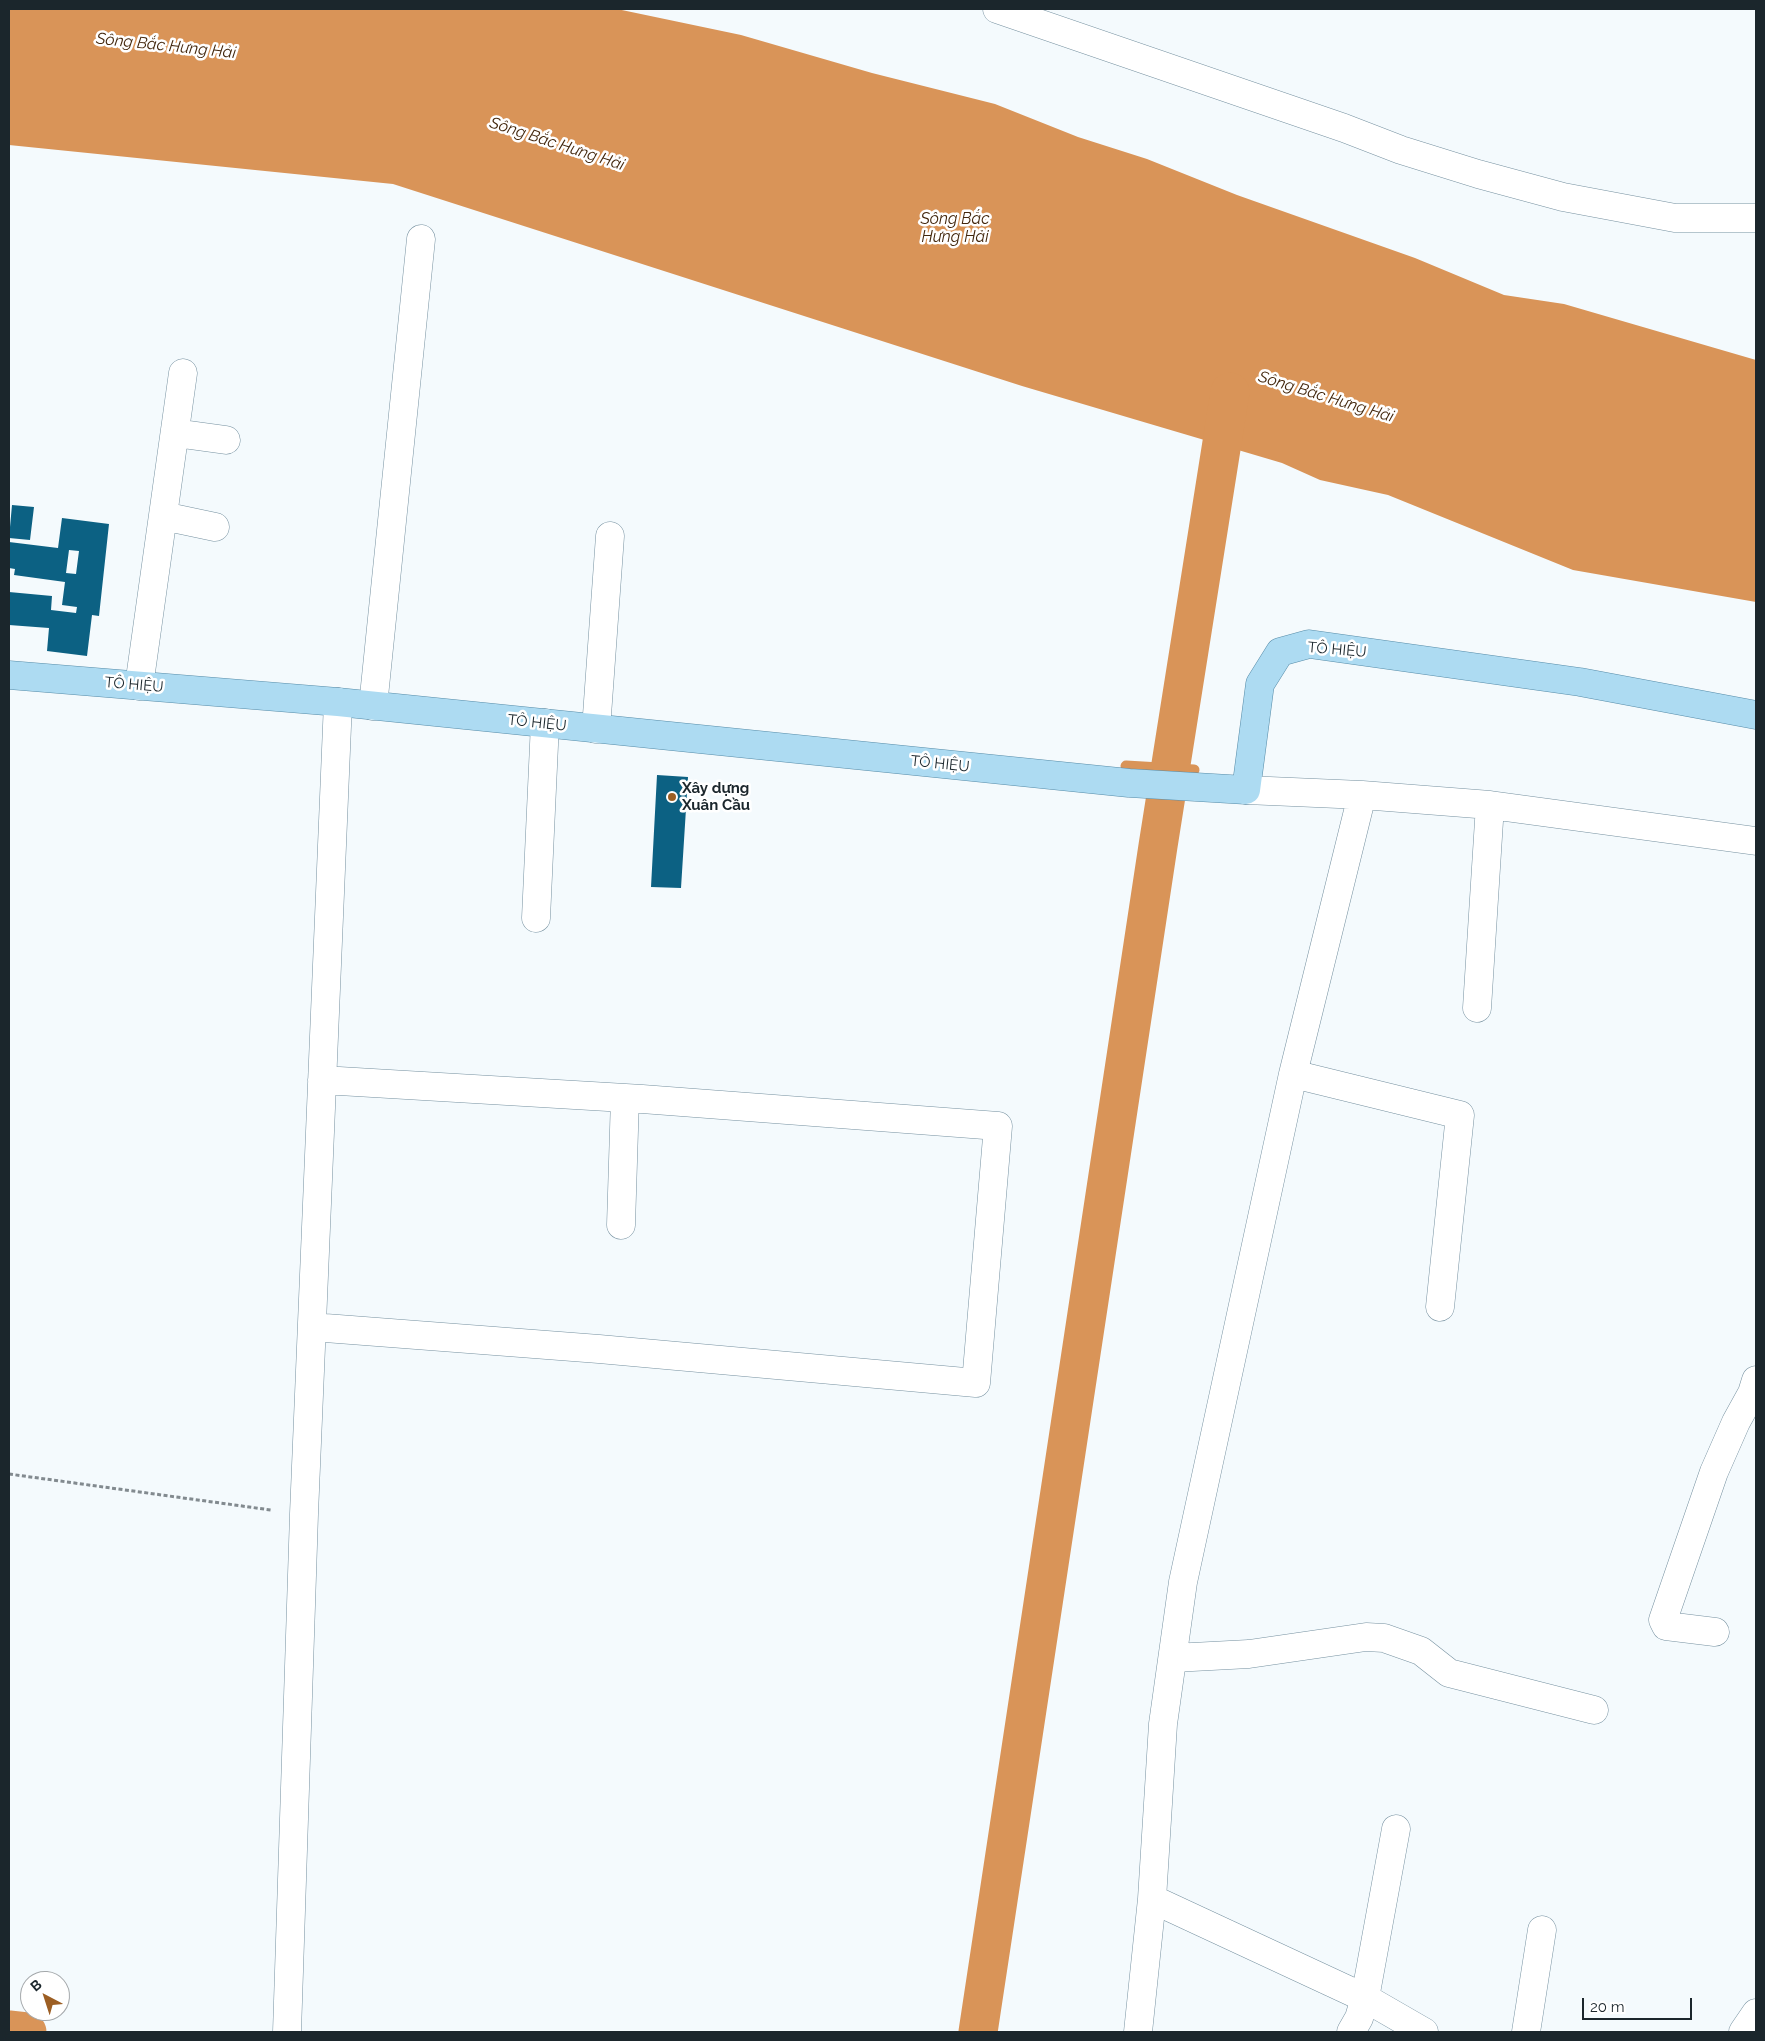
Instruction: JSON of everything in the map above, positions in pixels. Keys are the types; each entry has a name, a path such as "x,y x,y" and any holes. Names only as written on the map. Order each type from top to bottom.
{"main road":[{"name":"TÔ HIỆU","path":"9,675 338,702 1129,783 1246,790 1260,684 1280,652 1309,644 1580,682 1756,715"}],"street":[{"path":"997,9 1344,128 1401,150 1478,174 1563,197 1675,218 1756,218"},
{"path":"373,706 421,239"},
{"path":"139,686 184,373"},
{"path":"175,433 226,440"},
{"path":"163,516 215,527"},
{"path":"596,729 610,536"},
{"path":"287,2032 304,1514 338,702"},
{"path":"536,918 545,723"},
{"path":"1246,790 1362,795 1490,805 1756,841"},
{"path":"1138,2032 1152,1899 1163,1724 1183,1582 1293,1074 1362,795"},
{"path":"1477,1008 1490,805"},
{"path":"1293,1074 1460,1115 1440,1307"},
{"path":"312,1328 599,1349 976,1383 998,1126 625,1098 322,1080"},
{"path":"621,1226 625,1098"},
{"path":"1715,1632 1666,1626 1662,1620 1714,1472 1756,1380"},
{"path":"1172,1658 1249,1654 1366,1637 1384,1638 1421,1651 1449,1673 1594,1710"},
{"path":"1351,2032 1359,2018 1365,1998 1396,1829"},
{"path":"1152,1899 1365,1998 1424,2032"},
{"path":"1526,2032 1542,1930"},
{"path":"1743,2032 1756,2013"}],"path":[{"path":"9,1474 304,1514"}],"water":[{"name":"Sông Bắc Hưng Hải","path":"9,9 617,9 741,35 872,73 995,104 1078,137 1147,159 1237,195 1415,258 1504,295 1564,304 1756,360 1756,602 1573,570 1388,495 1320,480 1282,463 1022,386 393,184 9,145"}],"building":[{"path":"12,505 34,507 30,540 9,538"},
{"path":"62,518 109,524 99,616 92,615 87,656 47,651 49,628 9,625 9,592 52,596 51,610 76,613 77,607 62,605 65,582 14,575 15,569 9,568 9,542 58,548","holes":["69,550 79,551 76,574 66,573"]},
{"path":"657,775 688,777 681,888 651,887"}],"waterway":[{"path":"978,2032 1158,846 1230,392"},
{"path":"1126,766 1194,770"},
{"path":"9,2030 27,2032"}],"place":[{"name":"Xây dựng Xuân Cầu","path":"672,797"}]}
